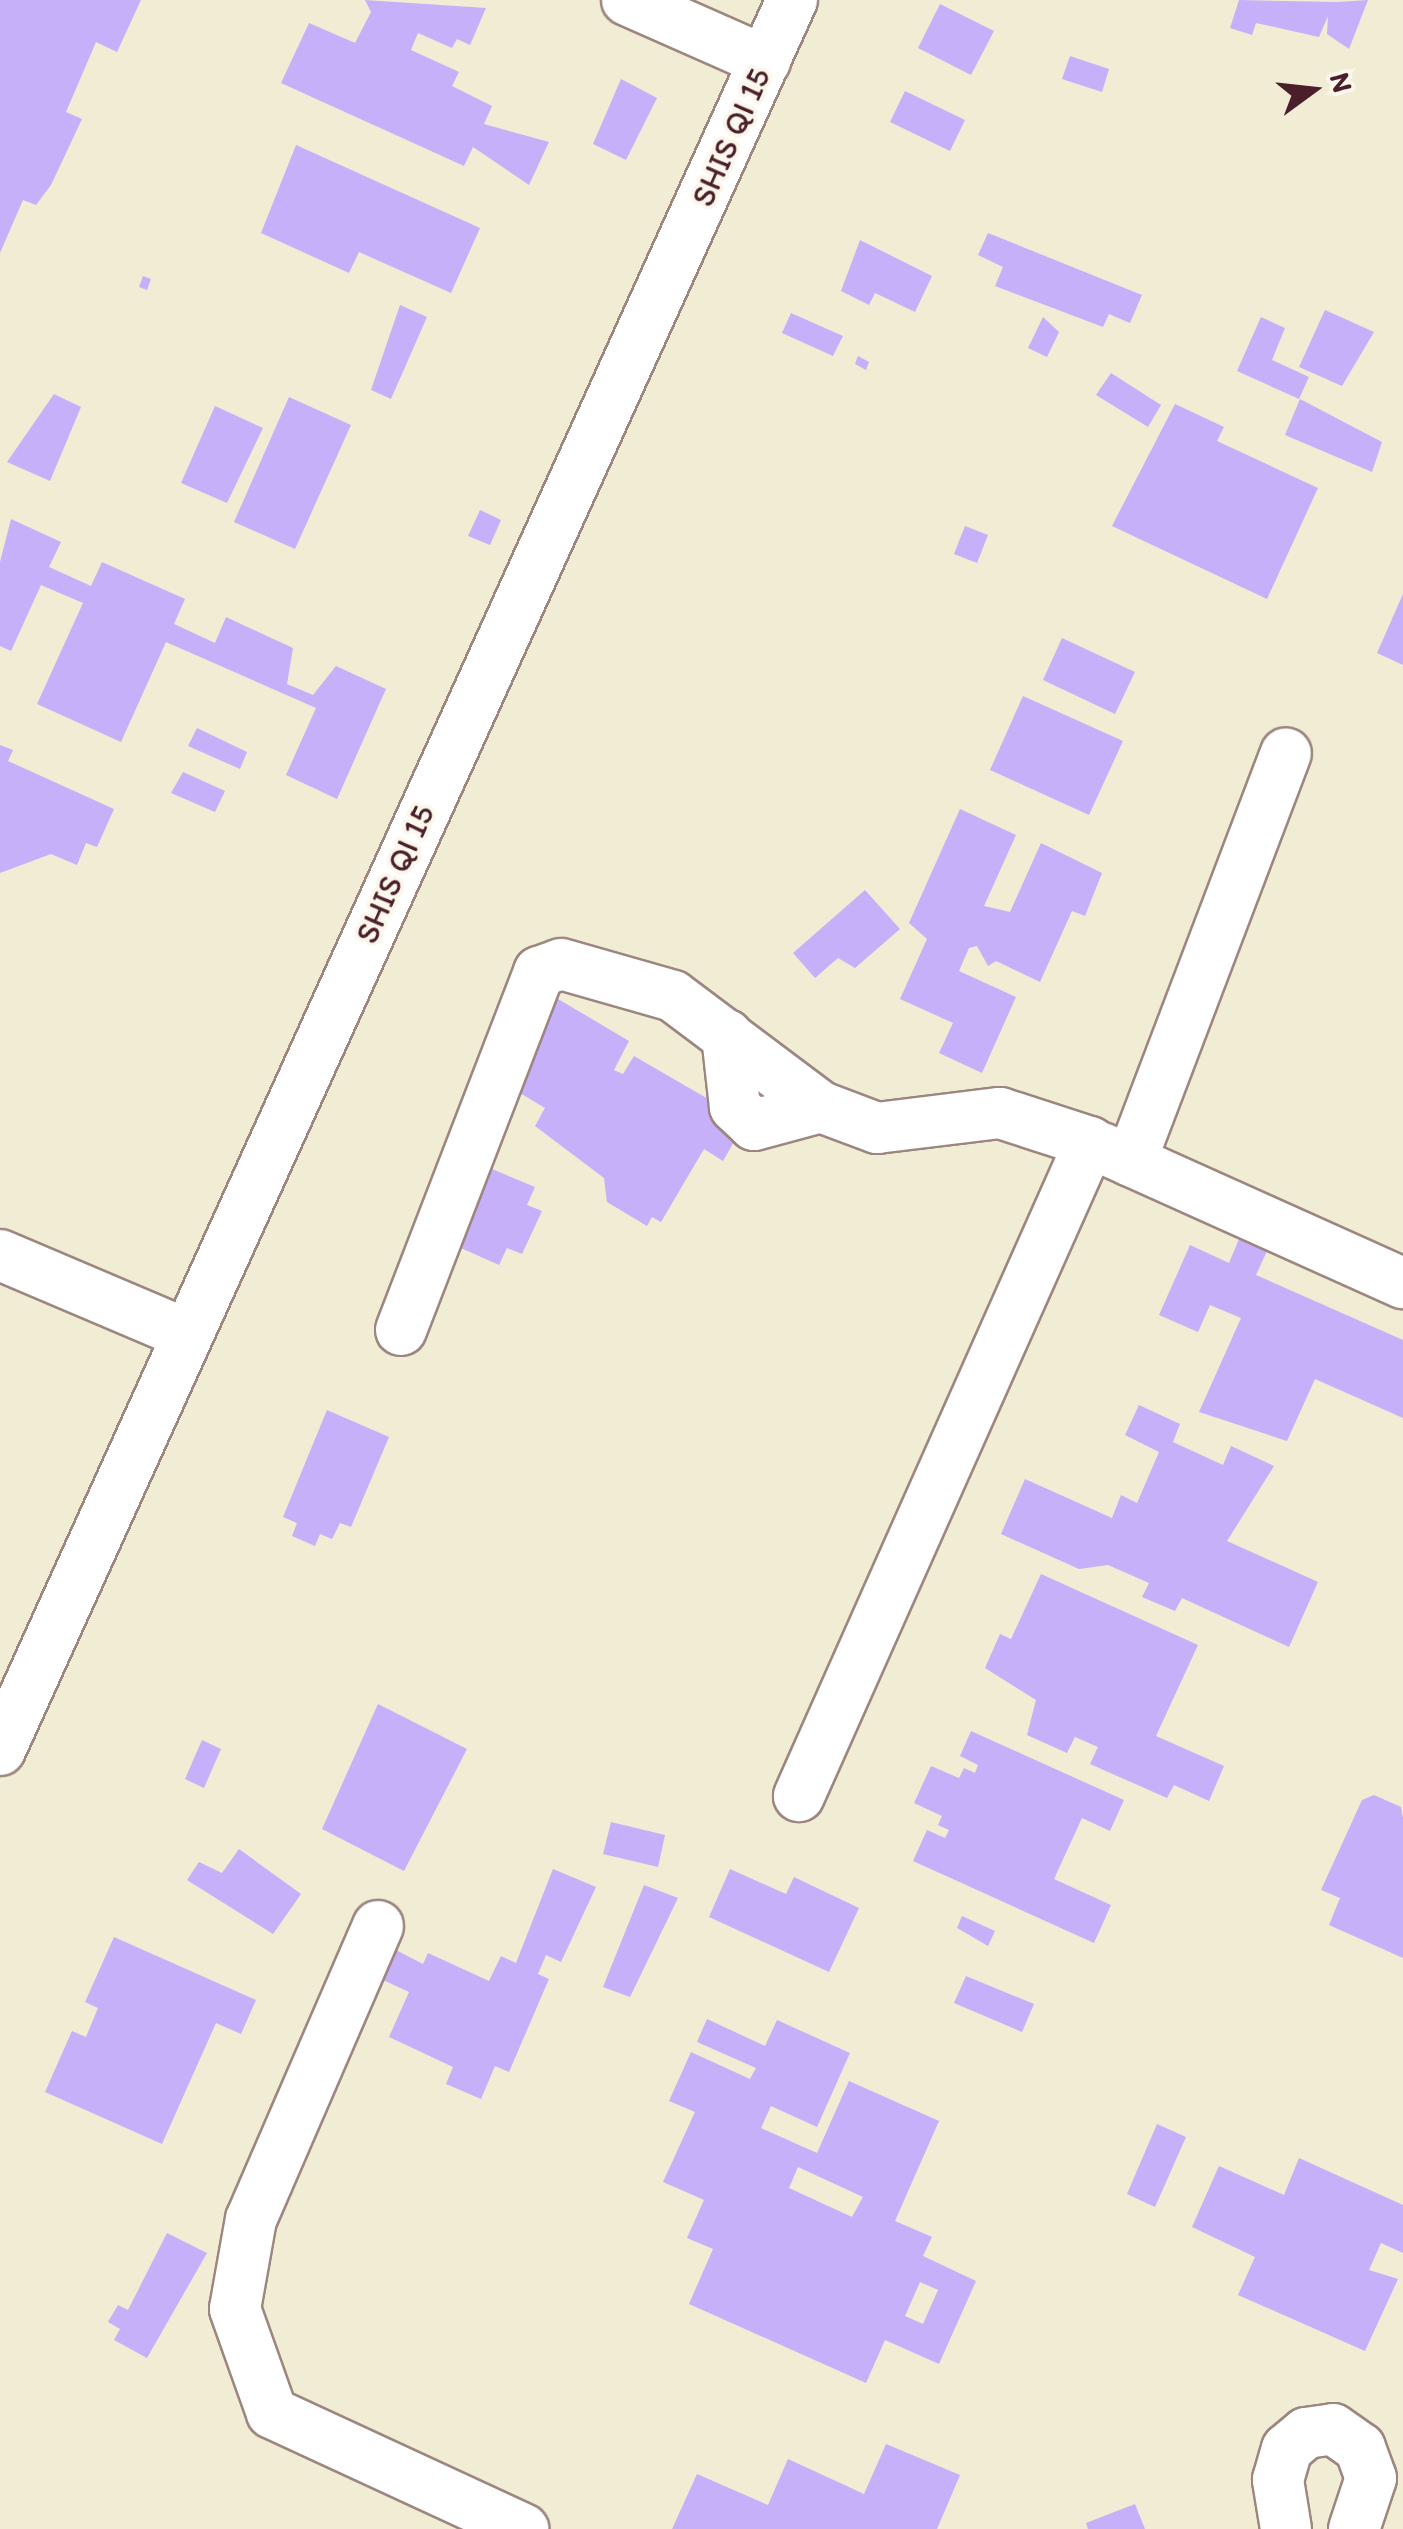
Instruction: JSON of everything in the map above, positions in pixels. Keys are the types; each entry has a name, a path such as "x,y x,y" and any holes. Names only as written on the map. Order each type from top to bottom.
{"street":[{"path":"627,0 765,62"},
{"name":"SHIS QI 15","path":"0,1750 792,0"},
{"path":"799,1796 1110,1152 1286,754"},
{"path":"401,1330 539,972 562,964 673,996 821,1107 876,1128 1000,1114 1110,1152 1403,1283"},
{"path":"0,1255 186,1334"},
{"path":"378,1926 251,2219 235,2309 272,2413 455,2514 523,2529"},
{"path":"1286,2529 1278,2480 1287,2449 1306,2433 1333,2429 1360,2448 1371,2478 1354,2529"}],"building":[{"path":"0,0 141,0 117,52 96,42 66,112 82,119 51,185 36,205 23,200 0,253"},
{"path":"365,0 486,8 470,45 457,39 452,48 418,33 411,50 459,72 452,86 492,106 484,124 549,142 529,185 473,147 464,166 281,83 309,23 355,43 371,12"},
{"path":"1239,0 1368,0 1349,49 1327,34 1328,16 1319,37 1256,23 1252,35 1230,28"},
{"path":"940,4 994,31 971,75 918,48"},
{"path":"1070,56 1109,69 1102,92 1062,79"},
{"path":"621,79 657,98 626,160 593,144"},
{"path":"905,91 965,120 950,151 890,122"},
{"path":"296,145 480,228 451,293 359,252 349,273 261,233"},
{"path":"988,233 1142,295 1130,323 1109,314 1103,327 995,286 1003,267 978,255"},
{"path":"860,240 932,276 915,312 875,293 869,305 841,291"},
{"path":"143,276 151,279 147,290 139,287"},
{"path":"400,305 427,317 391,399 371,390"},
{"path":"1325,310 1374,332 1342,386 1299,367"},
{"path":"791,313 843,336 833,356 782,333"},
{"path":"1043,317 1059,332 1047,357 1028,348"},
{"path":"1261,317 1285,328 1272,360 1309,377 1299,399 1237,371"},
{"path":"858,356 869,362 866,370 855,364"},
{"path":"1111,373 1161,405 1148,427 1096,395"},
{"path":"54,394 81,407 50,481 7,462"},
{"path":"289,397 351,425 295,549 234,522"},
{"path":"1300,399 1382,442 1372,472 1285,435"},
{"path":"1175,404 1224,427 1217,441 1318,488 1267,599 1112,526"},
{"path":"215,406 263,428 227,503 181,483"},
{"path":"480,510 501,520 490,545 468,536"},
{"path":"11,519 61,542 49,567 91,586 102,562 185,599 174,624 215,643 226,617 293,648 287,684 313,695 336,666 386,689 337,799 286,775 316,708 166,642 121,742 37,704 83,603 41,585 11,651 0,646 0,562"},
{"path":"965,526 988,535 977,563 954,554"},
{"path":"1403,594 1403,665 1377,653"},
{"path":"1062,638 1135,672 1115,714 1043,680"},
{"path":"1023,696 1123,741 1089,815 990,770"},
{"path":"197,728 247,752 240,769 188,746"},
{"path":"0,745 13,750 8,761 114,809 97,847 86,843 77,865 51,854 0,873"},
{"path":"183,772 225,791 215,812 171,793"},
{"path":"960,809 1016,835 984,906 1010,912 1041,843 1102,873 1085,916 1072,911 1040,982 996,961 988,966 977,946 969,948 959,971 1016,997 982,1073 939,1053 953,1023 900,999 927,939 909,923"},
{"path":"865,890 900,929 855,968 838,958 815,978 793,953"},
{"path":"553,996 629,1041 614,1070 623,1074 634,1056 746,1121 723,1161 704,1149 661,1222 652,1217 647,1226 607,1202 604,1178 535,1126 545,1108 510,1087"},
{"path":"478,1163 535,1187 527,1205 542,1211 522,1254 507,1248 499,1265 443,1240"},
{"path":"1239,1239 1267,1251 1256,1275 1403,1340 1403,1418 1315,1379 1287,1441 1199,1412 1241,1318 1210,1305 1198,1332 1159,1315 1190,1245 1229,1263"},
{"path":"1139,1405 1180,1424 1173,1442 1223,1465 1231,1446 1274,1466 1227,1541 1318,1582 1289,1647 1182,1598 1175,1611 1142,1597 1149,1583 1108,1565 1079,1569 1001,1534 1025,1479 1112,1518 1121,1495 1137,1503 1159,1452 1125,1435"},
{"path":"327,1410 389,1437 351,1527 340,1523 332,1539 320,1534 315,1546 292,1536 297,1523 283,1517"},
{"path":"1041,1574 1198,1645 1156,1736 1224,1766 1209,1801 1174,1785 1167,1798 1090,1764 1098,1747 1075,1737 1067,1753 1027,1735 1036,1700 985,1668 1000,1634 1011,1639"},
{"path":"378,1704 467,1749 404,1871 322,1829"},
{"path":"971,1731 1124,1800 1110,1831 1082,1818 1054,1879 1111,1905 1094,1943 913,1861 927,1830 945,1838 949,1830 938,1825 942,1816 914,1803 931,1766 959,1778 964,1768 975,1773 978,1765 960,1756"},
{"path":"202,1740 221,1749 204,1788 185,1779"},
{"path":"1374,1795 1401,1807 1403,1818 1403,1958 1329,1925 1340,1898 1321,1890 1362,1800"},
{"path":"611,1822 665,1835 658,1867 603,1854"},
{"path":"239,1849 301,1894 273,1934 187,1880 199,1862 222,1873"},
{"path":"553,1869 596,1887 561,1962 546,1955 538,1974 549,1979 509,2072 495,2066 481,2099 446,2084 453,2067 389,2037 409,1992 381,1979 394,1949 423,1964 428,1953 489,1981 501,1956 516,1963"},
{"path":"730,1869 786,1894 794,1877 859,1908 829,1972 709,1917"},
{"path":"644,1885 678,1898 630,1997 603,1987"},
{"path":"962,1916 995,1931 988,1946 957,1928"},
{"path":"114,1937 256,2000 241,2034 216,2023 162,2144 45,2092 72,2031 86,2037 98,2008 85,2002"},
{"path":"966,1976 1034,2004 1022,2032 954,2003"},
{"path":"707,2019 765,2046 777,2020 850,2053 817,2127 771,2106 761,2128 817,2153 849,2081 939,2121 895,2221 932,2237 923,2256 976,2281 939,2364 885,2340 866,2383 689,2304 713,2249 687,2238 704,2200 663,2182 695,2112 669,2101 691,2052 750,2079 756,2068 697,2042","holes":["798,2167 863,2197 852,2217 789,2188","920,2282 938,2290 923,2324 905,2316"]},
{"path":"1157,2124 1186,2137 1155,2207 1127,2194"},
{"path":"1299,2158 1403,2205 1403,2253 1381,2243 1369,2270 1398,2279 1365,2351 1238,2295 1255,2257 1192,2227 1219,2166 1284,2195"},
{"path":"167,2233 207,2253 147,2358 114,2340 120,2329 108,2322 118,2305 128,2310"},
{"path":"886,2444 960,2475 937,2529 672,2529 697,2474 768,2505 788,2459 864,2494"},
{"path":"1135,2504 1145,2529 1088,2529 1086,2523"}]}
